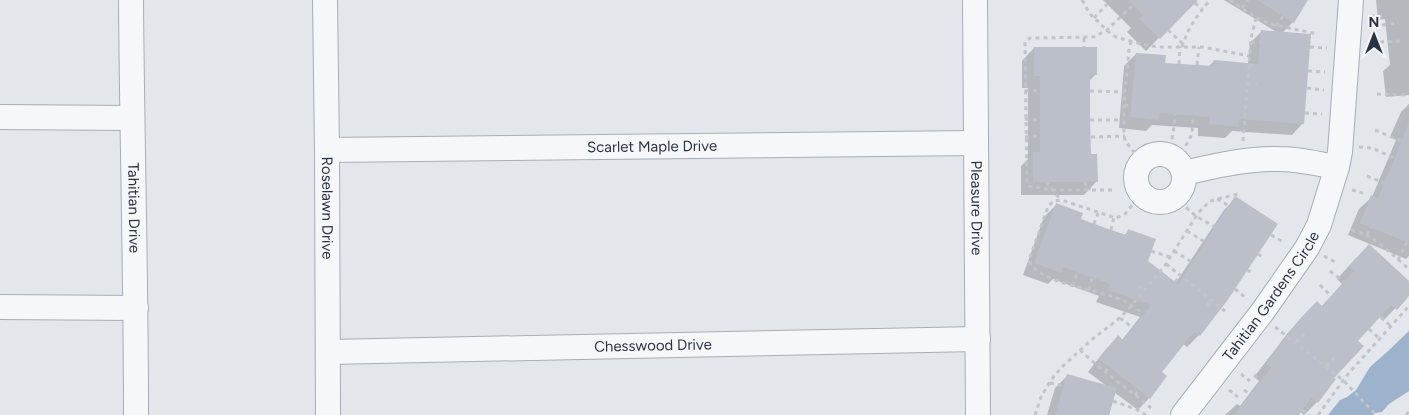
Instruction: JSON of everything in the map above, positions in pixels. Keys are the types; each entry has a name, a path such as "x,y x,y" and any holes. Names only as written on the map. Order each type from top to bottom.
{"street":[{"name":"Tahitian Drive","path":"131,0 136,415"},
{"name":"Roselawn Drive","path":"325,0 328,415"},
{"name":"Pleasure Drive","path":"975,0 978,415"},
{"name":"Tahitian Gardens Circle","path":"1183,415 1260,316 1308,248 1319,225 1338,156 1351,0"},
{"path":"0,117 132,118"},
{"name":"Scarlet Maple Drive","path":"327,150 976,143"},
{"path":"1177,163 1184,181 1178,194 1164,201 1156,201 1142,193 1136,179 1137,171 1142,162 1153,155 1161,154 1177,163 1242,162 1280,159 1305,161 1338,156"},
{"path":"0,307 136,308"},
{"name":"Chesswood Drive","path":"328,352 978,339"}],"path":[{"path":"1082,0 1084,6 1094,18 1116,37 1158,47 1212,48 1250,56"},
{"path":"1094,18 1111,0"},
{"path":"1179,64 1185,36 1191,24 1210,0"},
{"path":"1230,0 1256,18 1276,26 1318,34"},
{"path":"1242,8 1248,0"},
{"path":"1195,3 1202,10"},
{"path":"1112,190 1053,190 1026,184 1024,47 1027,40 1033,38 1094,37 1107,30 1132,5"},
{"path":"1276,26 1283,16"},
{"path":"1242,162 1251,42 1256,18"},
{"path":"1382,25 1399,22"},
{"path":"1168,30 1182,46"},
{"path":"1084,38 1084,47"},
{"path":"1130,41 1123,120 1126,140 1142,162"},
{"path":"1380,42 1401,41"},
{"path":"1251,42 1260,42"},
{"path":"1197,65 1199,47"},
{"path":"1127,65 1134,66"},
{"path":"1249,66 1258,66"},
{"path":"1242,75 1248,76"},
{"path":"1247,84 1257,84"},
{"path":"1025,91 1040,90"},
{"path":"1090,91 1125,92"},
{"path":"1376,94 1409,95"},
{"path":"1124,105 1131,106"},
{"path":"1175,114 1177,163"},
{"path":"1239,114 1245,114"},
{"path":"1177,163 1192,134 1193,116"},
{"path":"1025,119 1040,120"},
{"path":"1090,120 1123,120"},
{"path":"1374,130 1401,142"},
{"path":"1025,137 1040,136"},
{"path":"1090,137 1125,136"},
{"path":"1338,156 1372,148 1394,158"},
{"path":"1367,176 1384,184"},
{"path":"1046,182 1062,200"},
{"path":"1084,182 1090,190"},
{"path":"1142,193 1126,214 1114,218 1062,200 1053,201 1048,207 1029,260 1032,267 1038,272 1054,280 1117,298 1132,305 1144,314"},
{"path":"1035,415 1049,382 1080,350 1120,318 1132,305 1166,264 1196,216 1210,201 1238,194"},
{"path":"1174,197 1196,216 1215,227"},
{"path":"1216,199 1229,206"},
{"path":"1094,224 1098,213"},
{"path":"1110,230 1114,218"},
{"path":"1367,235 1371,227"},
{"path":"1187,230 1205,242"},
{"path":"1351,230 1367,235 1409,269"},
{"path":"1398,260 1407,242"},
{"path":"1151,251 1170,257"},
{"path":"1174,251 1192,262"},
{"path":"1258,254 1264,258"},
{"path":"1166,264 1225,311"},
{"path":"1248,270 1252,274"},
{"path":"1330,271 1344,282"},
{"path":"1073,286 1077,272"},
{"path":"1175,282 1181,275"},
{"path":"1088,290 1092,278"},
{"path":"1320,285 1331,296"},
{"path":"1138,287 1146,289"},
{"path":"1207,306 1211,300"},
{"path":"1318,415 1344,381 1409,306"},
{"path":"1260,316 1344,381 1376,415"},
{"path":"1381,317 1391,326"},
{"path":"1120,318 1132,328"},
{"path":"1369,329 1380,339"},
{"path":"1296,342 1306,332"},
{"path":"1080,350 1150,408"},
{"path":"1326,366 1334,358"},
{"path":"1105,372 1109,367"},
{"path":"1254,375 1261,380"},
{"path":"1049,382 1064,386"},
{"path":"1135,395 1139,390"},
{"path":"1244,390 1250,394"},
{"path":"1113,401 1128,405 1146,415"},
{"path":"1302,410 1308,415"},
{"path":"1406,415 1409,412"}],"water":[{"path":"1409,331 1409,391 1389,404 1382,412 1373,415 1328,415 1340,400 1356,390 1370,367"}],"building":[{"path":"1128,0 1198,0 1160,39 1139,19 1143,15"},
{"path":"1257,0 1308,0 1294,23"},
{"path":"1261,30 1311,34 1304,124 1239,119 1238,127 1209,124 1209,117 1160,113 1159,120 1130,117 1136,53 1166,55 1165,63 1213,66 1214,60 1258,64"},
{"path":"1034,47 1097,47 1097,75 1090,75 1090,120 1091,154 1097,154 1098,182 1033,182 1033,152 1040,152 1040,76 1034,76"},
{"path":"1409,123 1409,243 1360,223 1371,195 1378,198"},
{"path":"1235,196 1278,224 1227,301 1200,336 1194,332 1162,372 1167,376 1150,399 1099,359 1118,335 1123,340 1151,305 1107,290 1110,284 1063,267 1061,273 1034,263 1056,203 1083,213 1081,219 1111,230 1126,235 1128,229 1156,239 1148,261 1178,284"},
{"path":"1369,244 1409,281 1409,296 1397,310 1391,305 1358,341 1364,346 1334,378 1336,379 1318,403 1311,398 1299,415 1234,415 1271,368 1266,363 1299,320 1317,301 1322,306 1354,271 1349,266"},
{"path":"1067,374 1117,388 1109,415 1055,415"}]}
